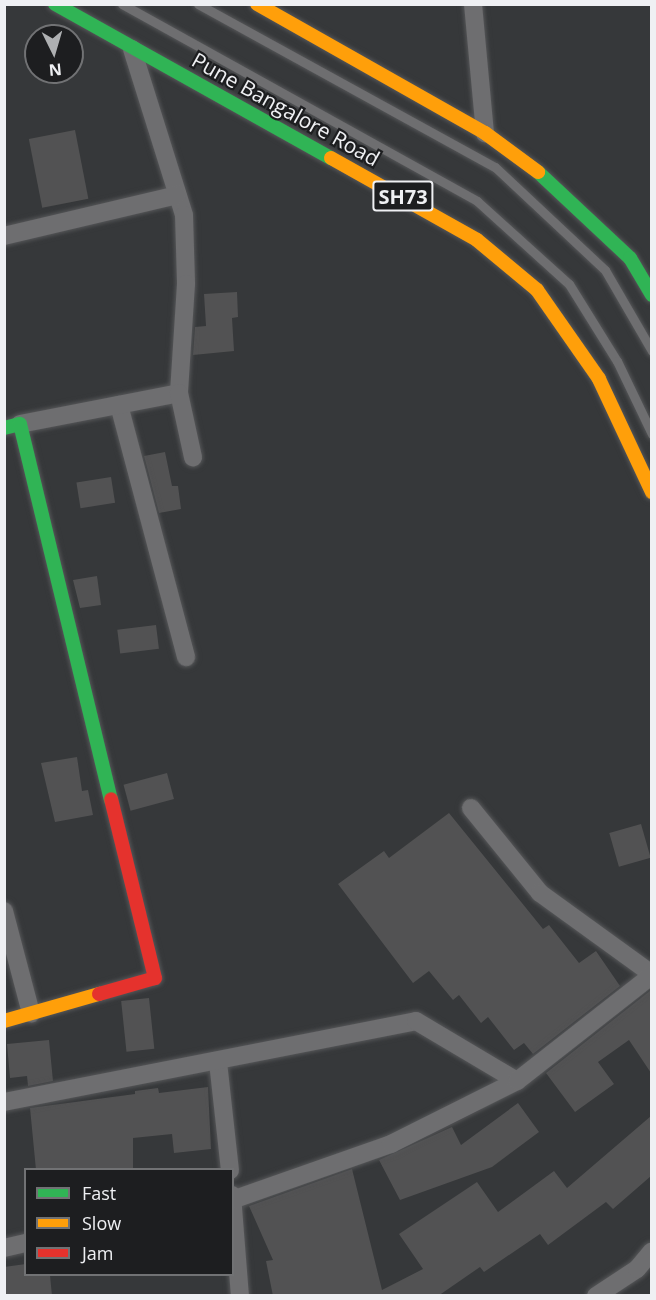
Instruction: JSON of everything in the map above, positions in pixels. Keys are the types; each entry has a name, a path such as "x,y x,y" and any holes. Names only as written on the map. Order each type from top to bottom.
{"main road":[{"name":"Pune Bangalore Road","path":"55,4 132,49 424,208 477,240 537,290 599,379 651,492"},
{"path":"257,4 485,134 531,166 630,258 651,295"},
{"path":"4,1021 155,978 12,426"}],"street":[{"path":"473,4 485,134"},
{"path":"132,49 184,215 186,284 179,393 193,457"},
{"path":"4,236 177,195"},
{"path":"12,426 179,393"},
{"path":"119,405 186,657"},
{"path":"234,1200 392,1144 517,1081 651,975 540,893 471,808"},
{"path":"4,912 31,1013"},
{"path":"4,1102 218,1062 416,1021 517,1081"},
{"path":"218,1062 230,1168"},
{"path":"234,1214 240,1296"},
{"path":"4,1248 24,1243"},
{"path":"596,1296 637,1269 651,1251"}],"lane":[{"path":"122,4 477,201 569,284 616,361 651,434"},
{"path":"198,4 495,167 605,270 651,351"}],"building":[{"path":"75,130 88,199 42,208 29,139"},
{"path":"237,292 238,317 232,318 234,351 193,355 195,327 206,326 204,294"},
{"path":"165,452 172,486 178,486 181,509 159,513 144,456"},
{"path":"111,477 115,503 80,508 76,482"},
{"path":"97,576 101,605 80,608 73,580"},
{"path":"156,625 159,649 120,654 117,630"},
{"path":"77,757 82,791 88,790 93,815 55,822 41,763"},
{"path":"167,773 174,799 131,811 124,785"},
{"path":"449,813 543,929 549,925 579,963 596,951 620,986 533,1054 524,1043 514,1050 488,1017 481,1023 459,995 453,1000 429,971 413,983 338,884 384,851 389,858"},
{"path":"641,824 651,858 619,867 609,833"},
{"path":"651,990 651,1073 629,1040 598,1062 614,1084 575,1112 546,1073"},
{"path":"149,998 154,1049 126,1052 121,1001"},
{"path":"49,1040 53,1081 28,1086 27,1076 10,1078 7,1044"},
{"path":"208,1087 211,1149 174,1153 172,1134 133,1138 133,1168 36,1168 30,1108 135,1094 135,1091 158,1088 159,1093"},
{"path":"518,1103 539,1132 492,1167 400,1200 379,1160 452,1127 461,1145"},
{"path":"651,1116 651,1176 613,1209 606,1202 548,1245 540,1234 484,1272 480,1267 438,1296 273,1296 266,1261 273,1260 249,1206 352,1169 382,1290 423,1269 399,1234 477,1182 498,1212 554,1171 567,1188"},
{"path":"24,1264 24,1276 50,1276 52,1296 4,1296 4,1267"}],"traffic: fast":[{"path":"55,4 331,158"},
{"path":"538,172 630,258 652,295"},
{"path":"4,428 20,424 111,799"}],"traffic: slow":[{"path":"257,4 485,133 538,172"},
{"path":"331,158 477,240 537,290 599,379 652,492"},
{"path":"4,1021 99,994"}],"traffic: jam":[{"path":"99,994 155,978 111,799"}]}
